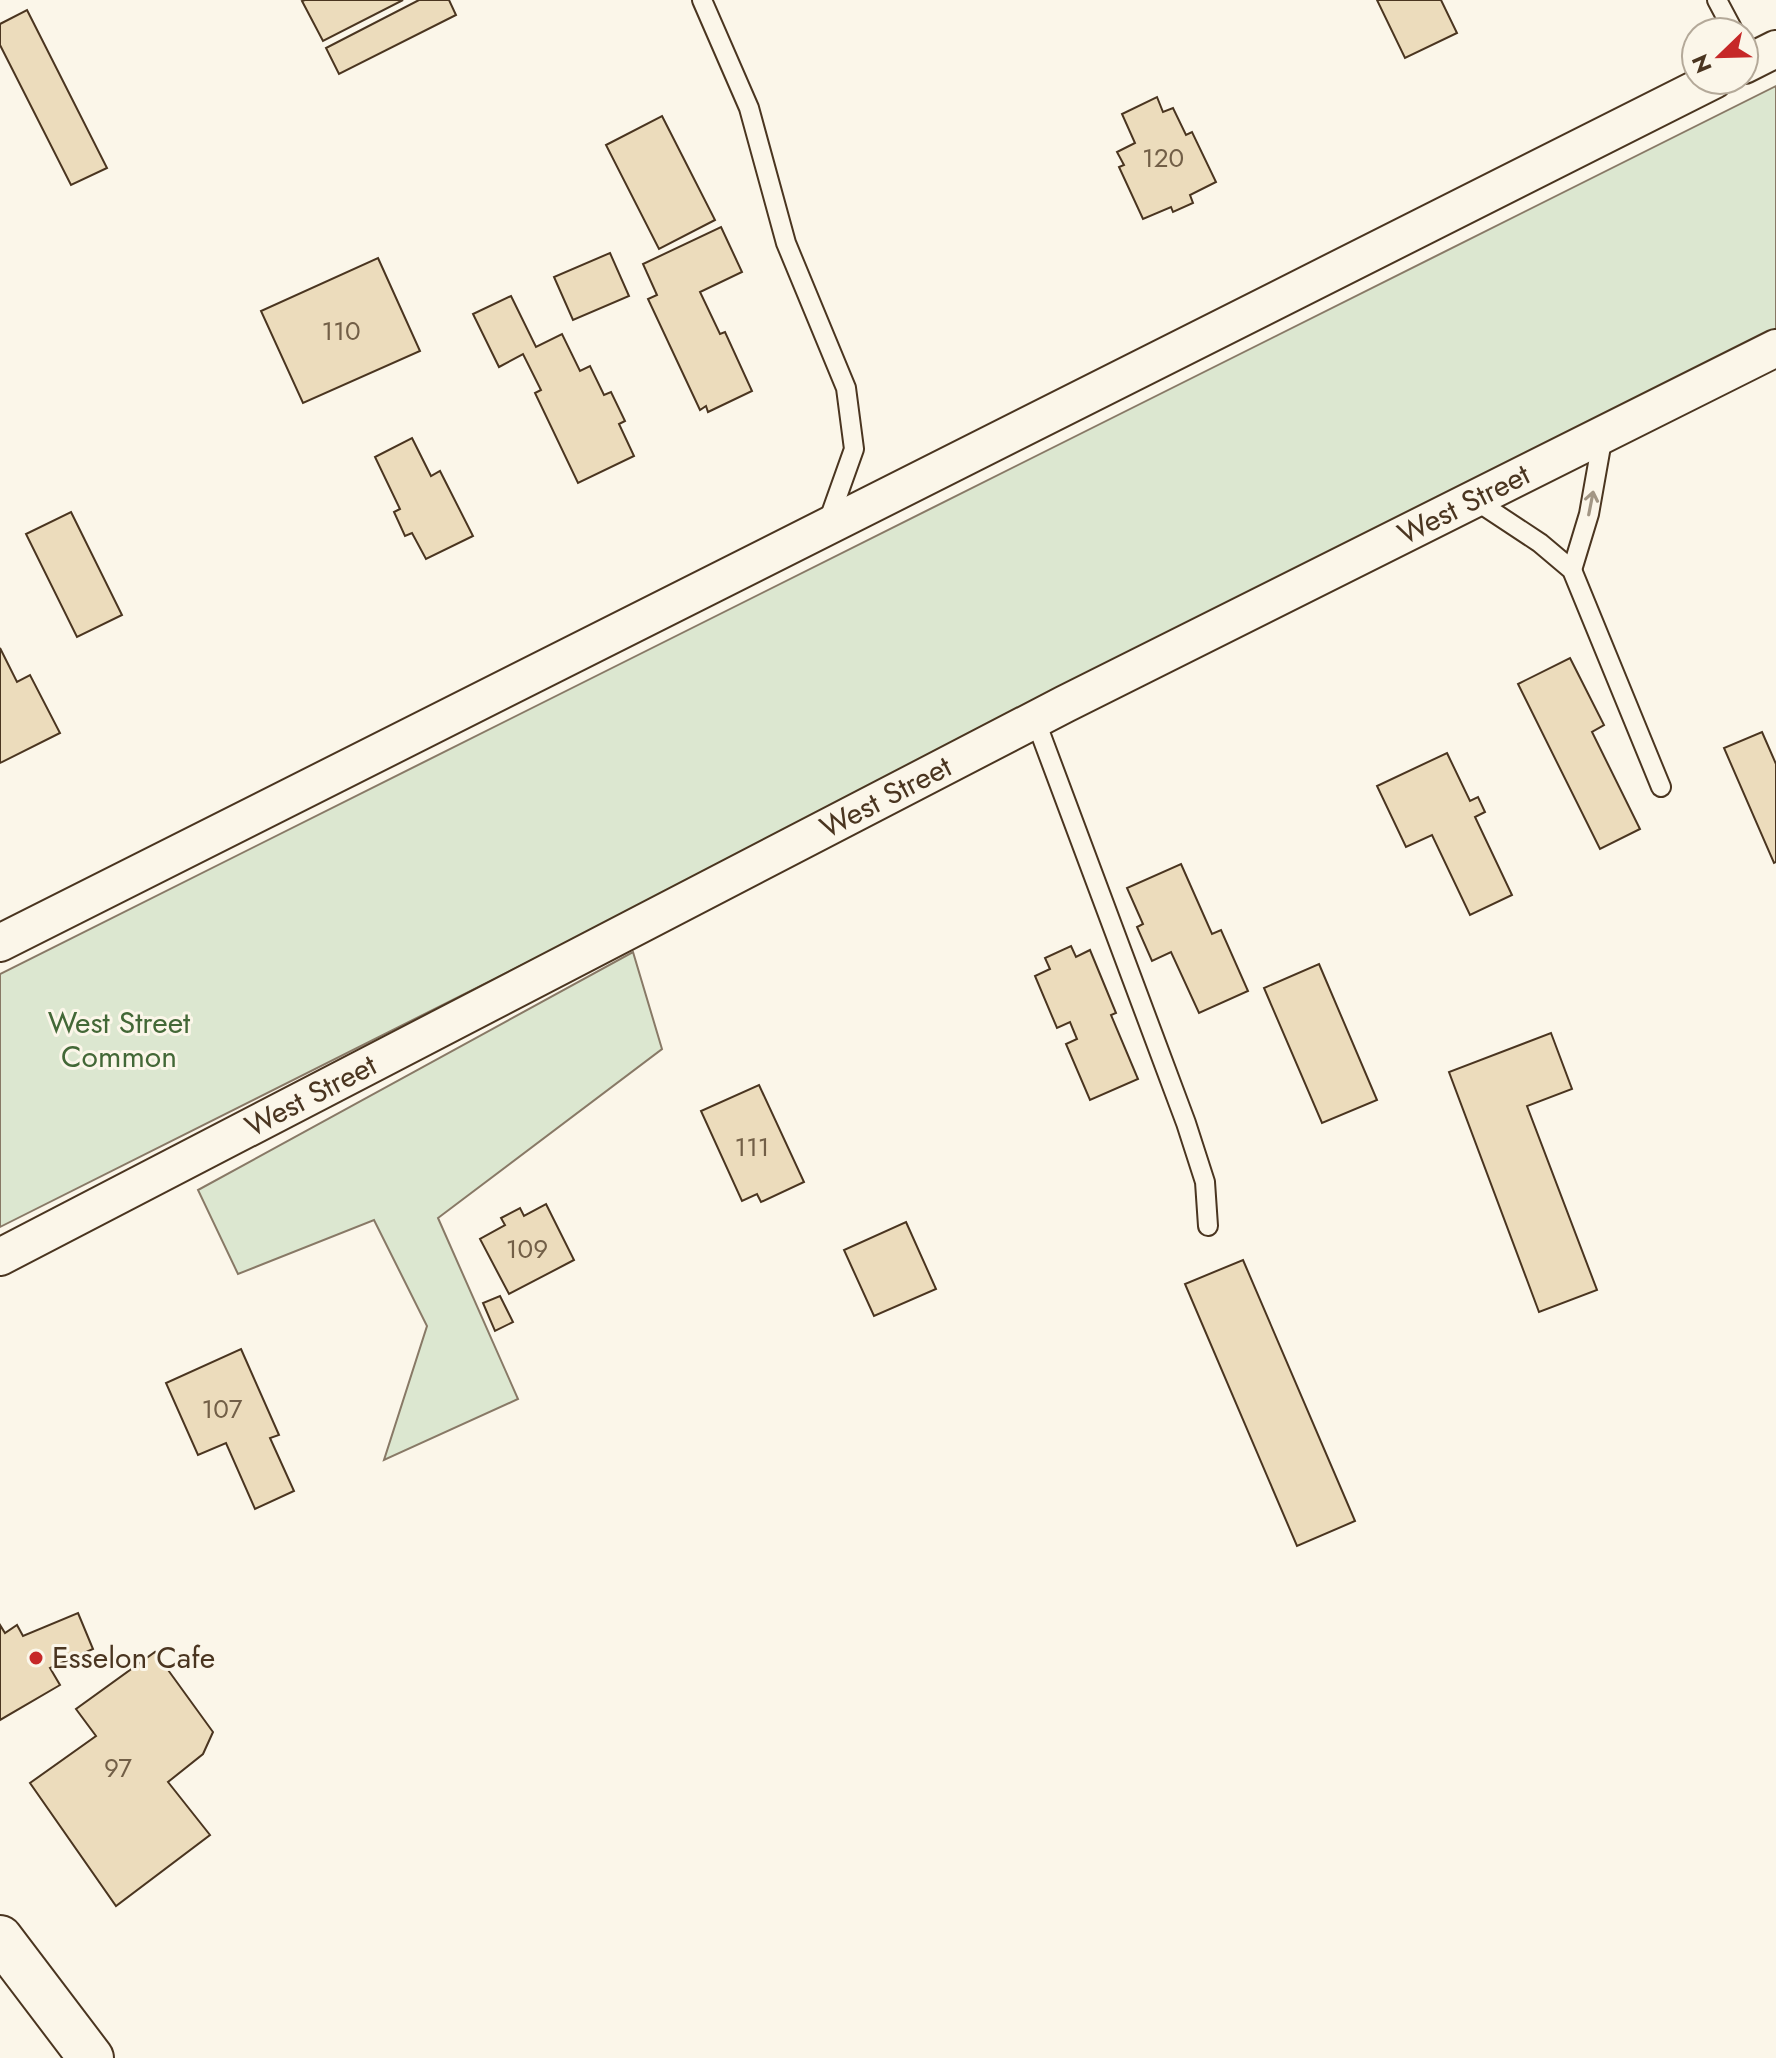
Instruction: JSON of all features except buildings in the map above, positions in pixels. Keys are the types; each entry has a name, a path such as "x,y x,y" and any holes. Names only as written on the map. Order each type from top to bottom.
{"highway":[{"path":"0,1938 91,2058"}],"street":[{"path":"0,943 1682,96"},
{"name":"West Street","path":"0,1257 1035,719 1776,348"}],"lane":[{"path":"702,0 749,108 786,243 846,388 854,449 827,525"},
{"path":"1572,570 1589,514 1603,435"},
{"path":"1475,500 1540,543 1572,570 1661,787"},
{"path":"1035,719 1186,1123 1205,1182 1208,1226"}],"green space":[{"name":"West Street Common","path":"1776,86 1776,336 0,1227 0,974"},
{"path":"633,952 662,1049 438,1218 518,1399 384,1460 427,1326 374,1220 238,1274 198,1190"}],"place":[{"name":"Esselon Cafe","path":"36,1658"}]}
